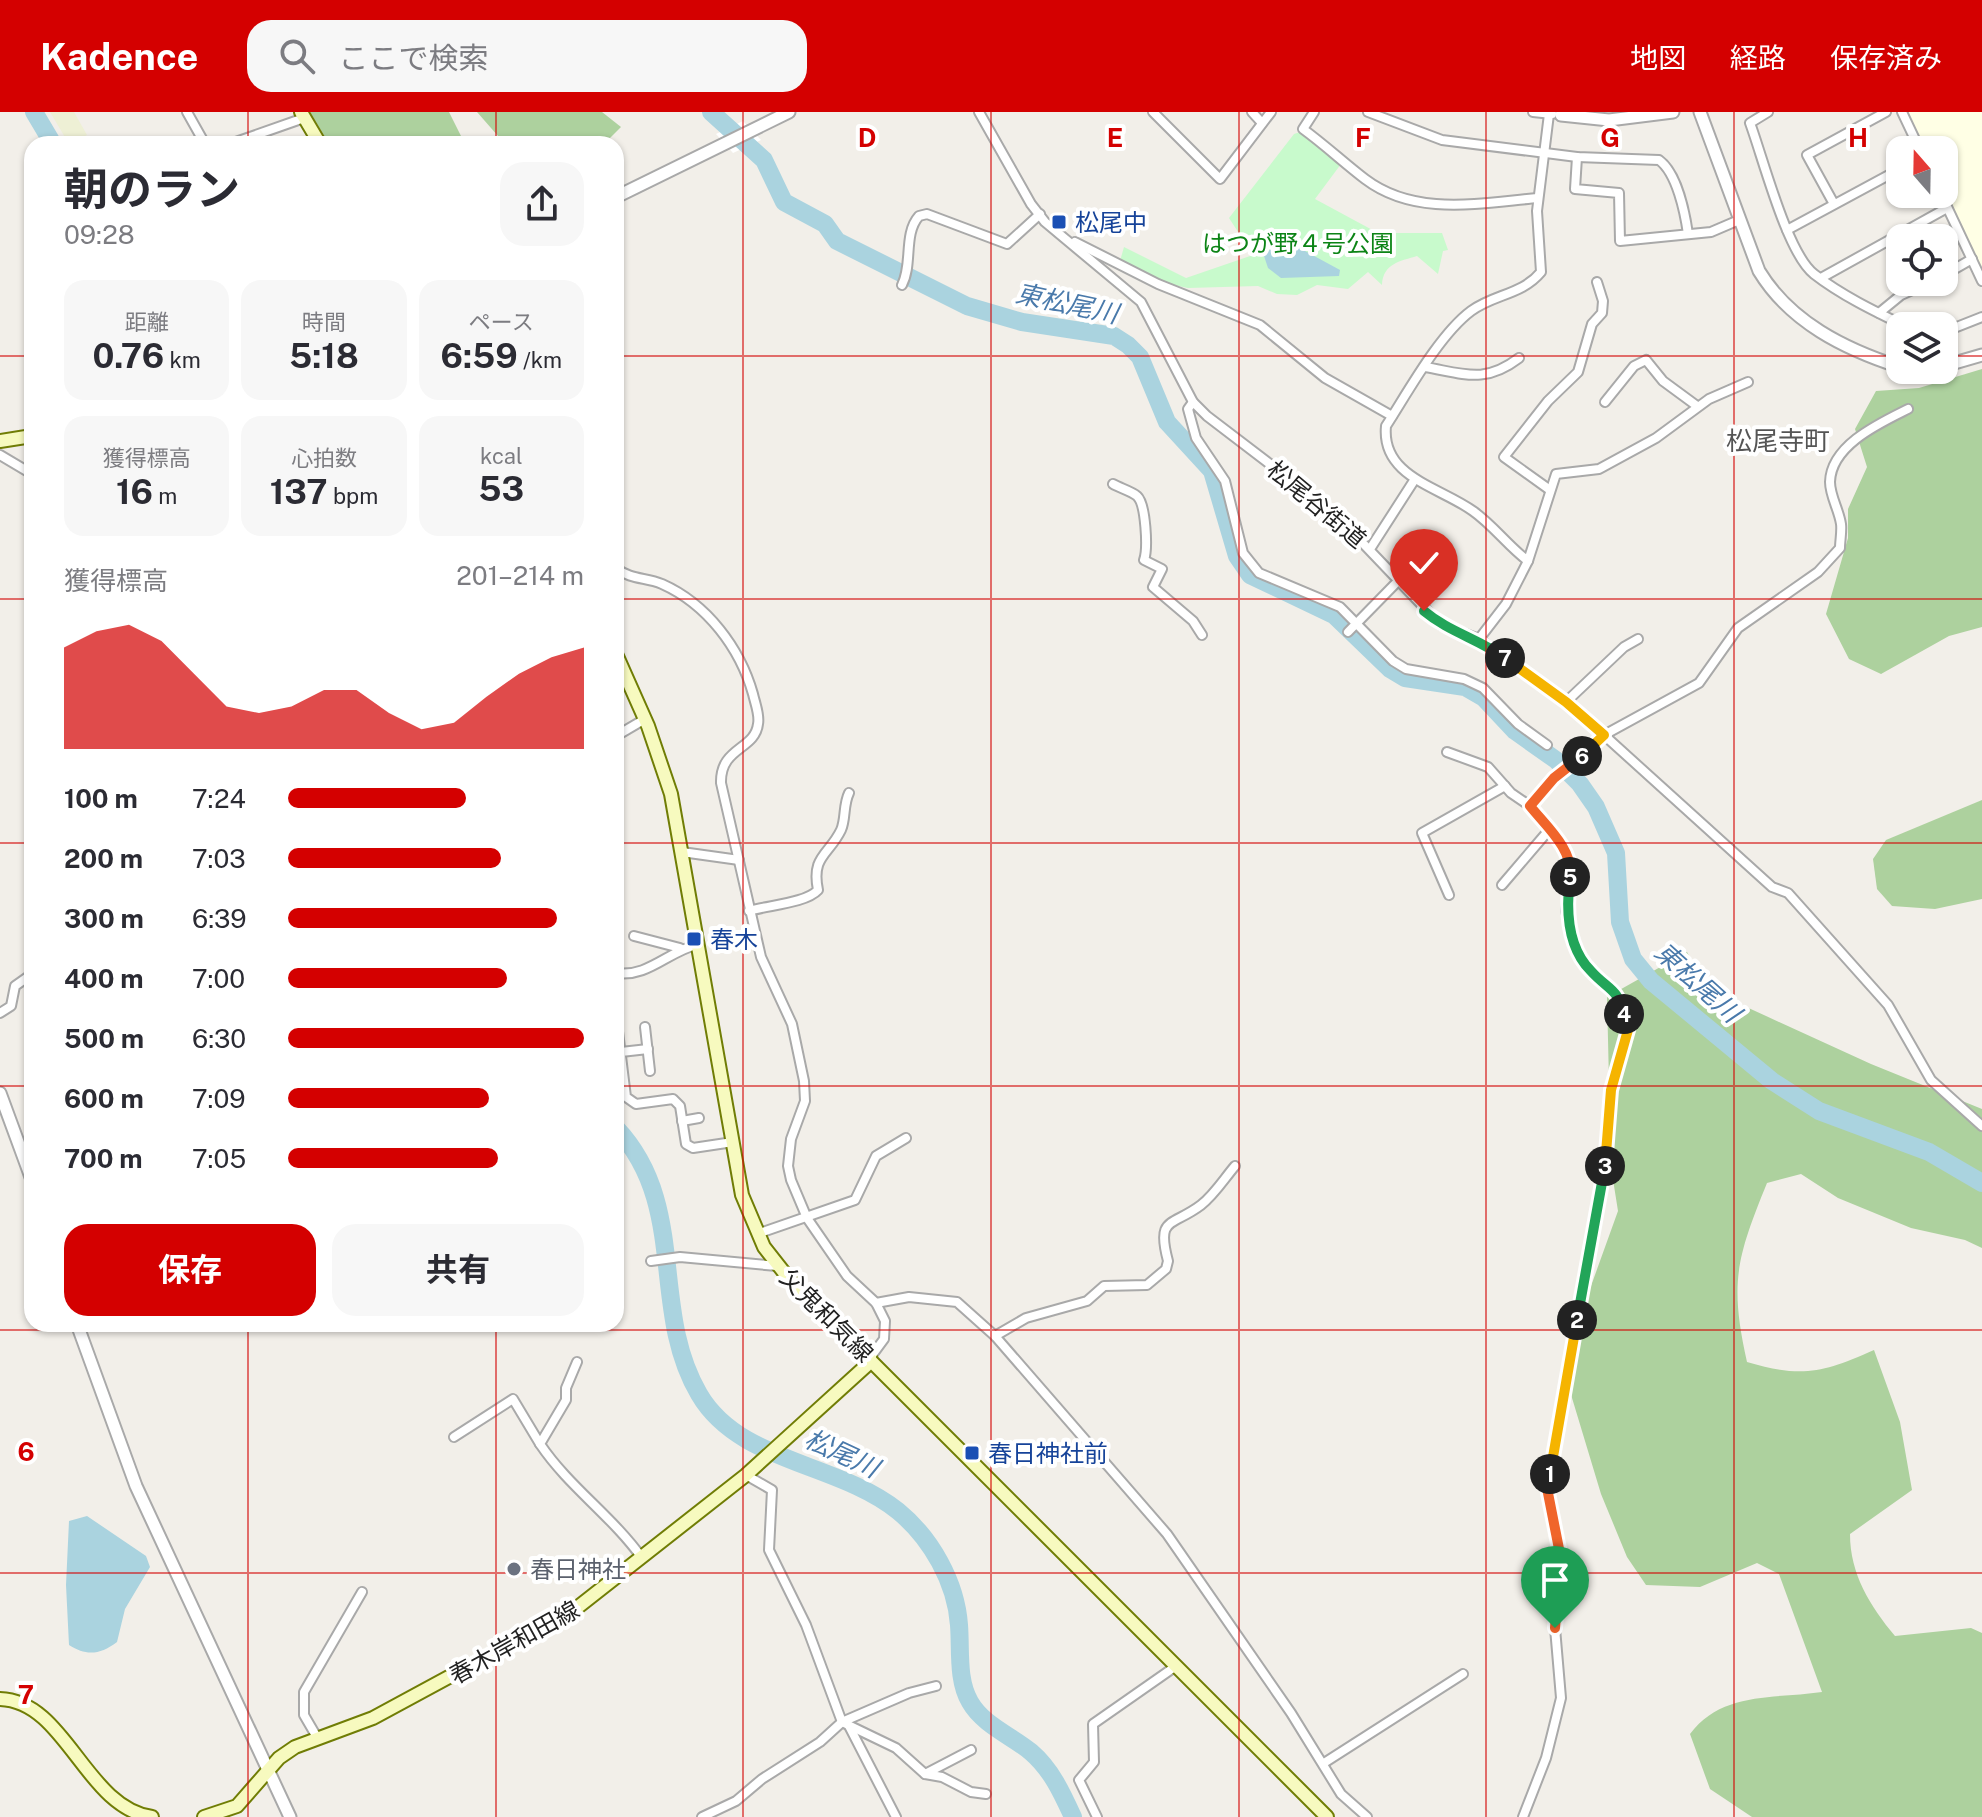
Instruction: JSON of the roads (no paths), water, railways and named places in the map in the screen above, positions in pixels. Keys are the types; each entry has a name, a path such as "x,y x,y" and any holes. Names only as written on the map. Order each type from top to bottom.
{"main road":[{"path":"302,115 315,136"},
{"path":"0,441 24,437"},
{"name":"父鬼和気線","path":"624,672 645,719 671,794 742,1195 757,1234 777,1266 1327,1817"},
{"name":"春木岸和田線","path":"204,1817 237,1806 279,1758 373,1718 578,1607 789,1438 866,1366 870,1358"},
{"path":"0,1699 12,1699 37,1710 122,1806 152,1817"}],"street":[{"path":"187,112 200,136"},
{"path":"624,193 789,112"},
{"name":"松尾谷街道","path":"979,112 1040,214 1141,302 1193,402 1334,513 1441,625 1479,639 1566,702 1772,887 1788,893 1888,1005 1931,1080 1982,1126"},
{"path":"1153,112 1218,182 1271,112"},
{"path":"1252,112 1262,123"},
{"path":"1314,112 1303,129 1365,179 1394,195 1441,205 1538,198"},
{"path":"1368,112 1442,140 1577,157 1647,157 1664,163 1686,216 1688,234"},
{"path":"1533,112 1609,120 1673,112"},
{"path":"1700,112 1759,271 1786,307 1864,355 1886,362"},
{"path":"1768,112 1750,123 1787,230 1803,262 1821,278 1886,316"},
{"path":"1834,204 1807,155 1886,112"},
{"path":"1902,112 1913,136"},
{"path":"250,136 302,115"},
{"path":"1528,561 1502,542 1476,513 1415,479 1388,451 1386,426 1425,367 1463,318 1485,302 1522,289 1541,272 1538,198 1544,151 1555,115"},
{"path":"1577,157 1575,189 1619,193 1620,241 1711,232 1739,220"},
{"path":"1787,230 1886,176"},
{"path":"1821,278 1947,208 1982,281"},
{"path":"902,285 909,270 908,249 919,216 927,214 981,231 1001,244 1007,244 1040,214"},
{"path":"1063,236 1158,284 1260,325 1325,378 1392,416"},
{"path":"1958,267 1972,259"},
{"path":"1550,490 1504,457 1548,401 1578,372 1592,324 1602,313 1603,301 1597,282"},
{"path":"1879,313 1900,296"},
{"path":"1958,326 1982,317"},
{"path":"1958,362 1982,355"},
{"path":"1425,367 1471,375 1499,373 1519,358"},
{"path":"1605,402 1634,366 1646,360 1663,381 1697,406"},
{"path":"1479,639 1506,604 1528,561 1556,474 1599,469 1656,438 1697,406 1748,382"},
{"path":"1193,402 1188,409 1193,428 1225,481 1238,539 1249,564 1259,573 1340,607 1353,626 1406,669 1464,679 1483,688 1518,724 1547,745"},
{"path":"1530,806 1554,778 1604,735 1699,683 1738,628 1818,572 1840,548 1841,525 1830,485 1832,468 1842,453 1858,439 1908,409"},
{"path":"0,455 24,469"},
{"path":"1370,549 1415,479"},
{"path":"1113,484 1137,497 1141,503 1150,544 1144,560 1162,569 1153,587 1193,621 1202,635"},
{"path":"624,573 631,578 660,583 679,594 730,640 745,666 758,725 754,734 727,757 720,768 721,783 761,957 792,1024 804,1081 805,1101 791,1139 788,1166 807,1218 847,1276 876,1303 885,1321 884,1339 870,1358"},
{"path":"1353,626 1397,582"},
{"path":"1566,702 1624,647 1638,639"},
{"path":"624,731 645,719"},
{"path":"1447,752 1488,767 1530,806 1566,852 1571,867 1566,911 1577,949 1589,970 1619,996 1628,1030 1611,1090 1609,1140 1547,1488 1561,1559 1555,1628 1561,1698 1546,1758 1523,1817"},
{"path":"1449,895 1422,833 1505,786"},
{"path":"749,911 782,901 801,902 818,890 816,864 841,830 842,806 849,793"},
{"path":"1502,885 1549,830"},
{"path":"682,852 739,860"},
{"path":"634,936 681,948"},
{"path":"624,975 642,972 681,948 699,944"},
{"path":"0,1013 11,1006 15,986 24,980"},
{"path":"645,1027 650,1071"},
{"path":"624,1052 648,1049"},
{"path":"0,1093 24,1158"},
{"path":"624,1098 636,1104 673,1099 680,1106 686,1144 693,1148 733,1142"},
{"path":"682,1121 699,1118"},
{"path":"757,1234 855,1200 876,1156 906,1138"},
{"path":"995,1336 1026,1318 1087,1301 1104,1286 1118,1284 1137,1287 1157,1279 1168,1261 1162,1240 1164,1229 1173,1218 1200,1206 1235,1166"},
{"path":"653,1260 680,1257 777,1266"},
{"path":"876,1303 909,1297 957,1302 995,1336 1167,1534 1324,1763 1341,1794 1367,1817"},
{"path":"80,1332 136,1486 290,1817"},
{"path":"540,1444 566,1400 566,1388 577,1362"},
{"path":"454,1437 513,1399 557,1469 620,1527 642,1558"},
{"path":"750,1471 772,1490 769,1550 806,1625 845,1724 896,1817"},
{"path":"318,1739 304,1715 304,1692 362,1592"},
{"path":"1097,1817 1079,1780 1094,1762 1093,1724 1176,1666"},
{"path":"1324,1763 1463,1674"},
{"path":"702,1817 736,1801 762,1779 845,1724 909,1693 936,1686"},
{"path":"845,1724 896,1748 925,1774 942,1777 971,1792 986,1794"},
{"path":"925,1774 971,1750"}],"water":[{"path":"1281,238 1340,270 1339,276 1281,278 1268,268 1264,256"},
{"path":"87,1516 146,1556 150,1567 125,1609 117,1642 105,1650 93,1652 69,1645 66,1585 69,1521"}],"waterway":[{"name":"松尾川","path":"34,112 48,136"},
{"name":"東松尾川","path":"711,112 764,160 784,202 825,224 837,241 967,306 1022,322 1114,336 1128,345 1140,357 1167,422 1212,471 1237,556 1250,575 1334,615 1390,669 1405,678 1465,687 1484,698 1515,731 1556,760 1580,784 1596,807 1616,853 1620,922 1633,959 1651,981 1772,1081 1819,1111 1929,1152 1982,1183"},
{"name":"松尾川","path":"624,1139 638,1158 653,1190 661,1224 675,1327 684,1361 699,1394 717,1417 738,1434 763,1448 874,1495 898,1511 921,1534 940,1562 953,1593 959,1625 961,1675 970,1702 990,1724 1038,1759 1055,1782 1073,1817"}],"place":[{"name":"松尾中","path":"1059,222"},
{"name":"春木","path":"694,939"},
{"name":"春日神社前","path":"972,1453"},
{"name":"春日神社","path":"514,1569"}],"district":[{"name":"松尾寺町","path":"1778,440"}],"park label":[{"name":"はつが野４号公園","path":"1298,243"}]}
